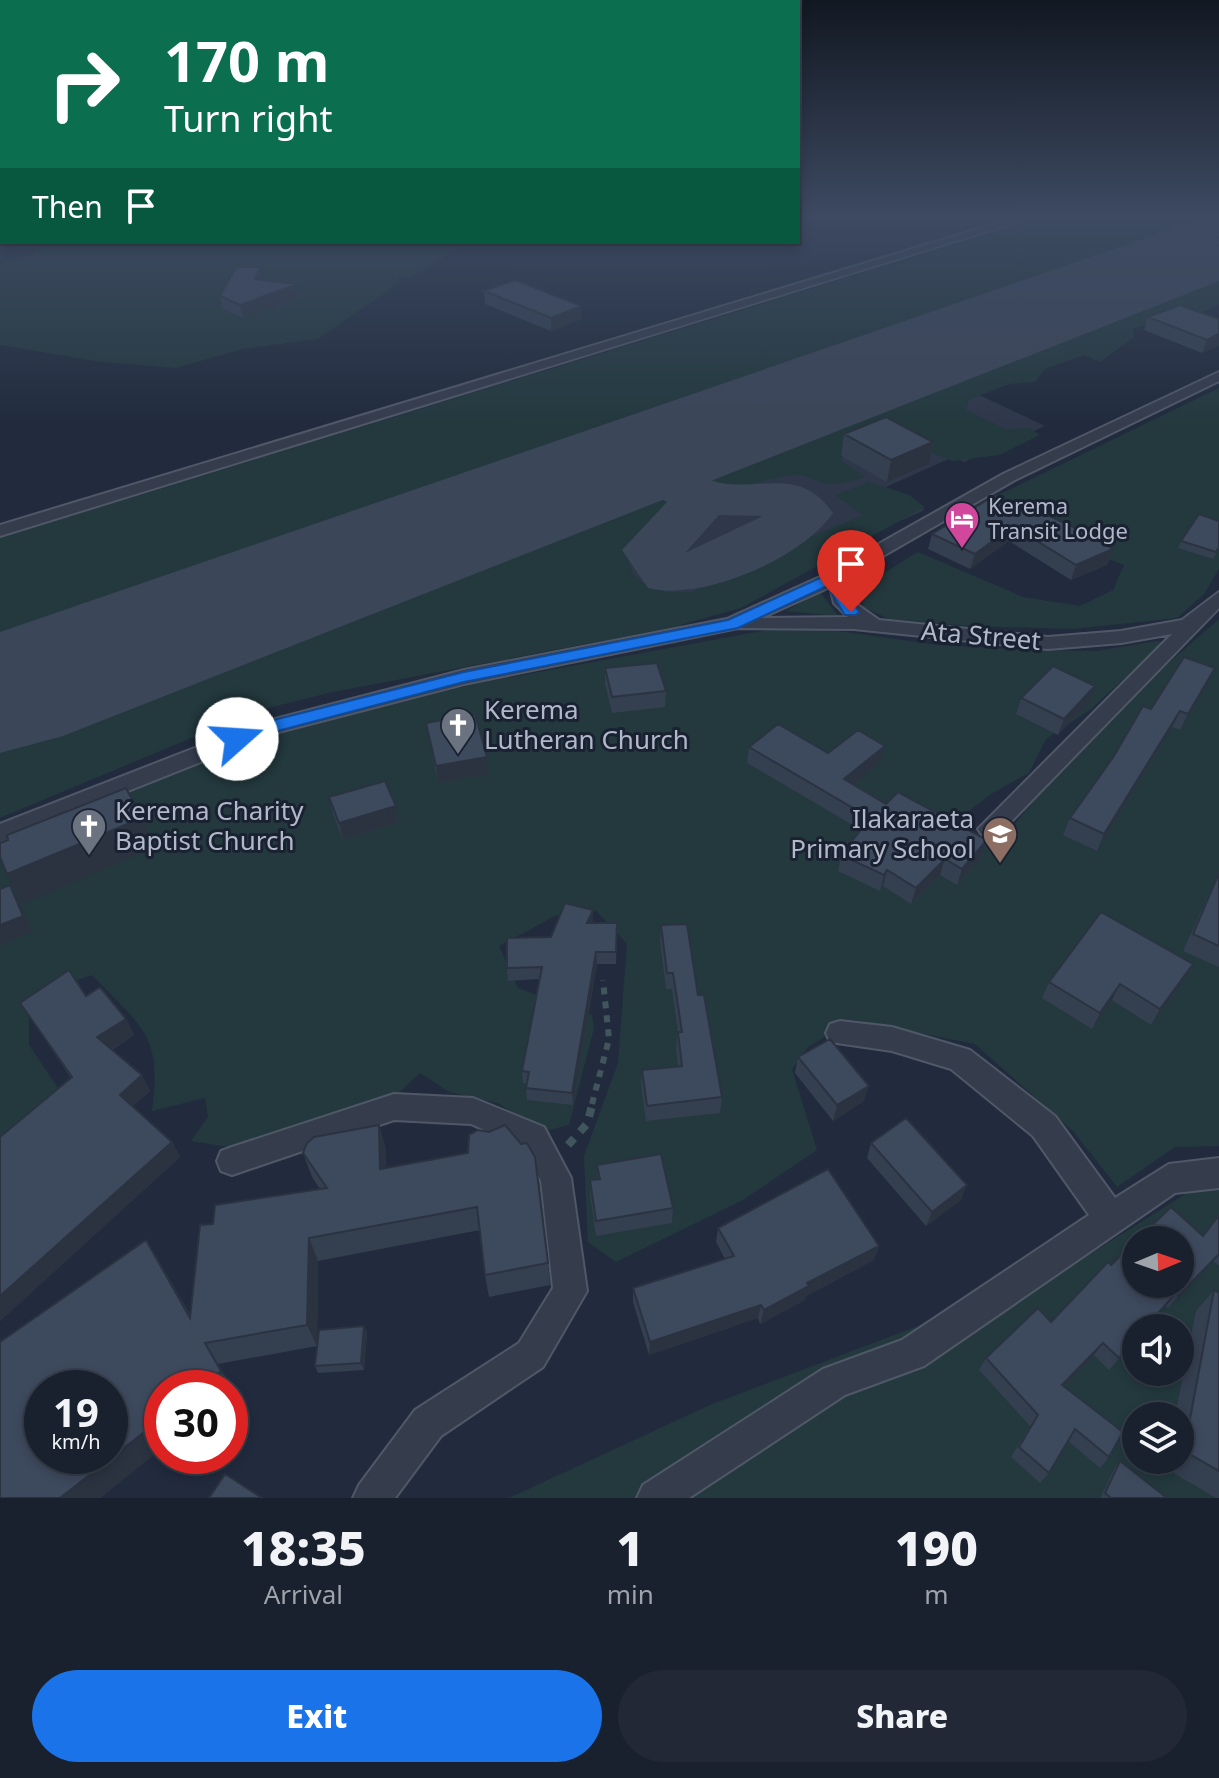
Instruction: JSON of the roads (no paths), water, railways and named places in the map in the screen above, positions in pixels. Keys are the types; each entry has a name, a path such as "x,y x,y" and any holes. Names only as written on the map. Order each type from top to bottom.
{"street":[{"path":"0,531 803,286"},
{"path":"0,833 264,729 464,677 732,624 842,572 1009,477 1219,376"},
{"path":"842,572 836,589 840,600 851,612 884,627"},
{"path":"990,829 1112,703 1172,648 1188,625 1219,598"},
{"name":"Ata Street","path":"732,624 793,622 884,627 1048,643 1121,637 1188,625"},
{"path":"840,1033 892,1039 960,1059 1044,1126 1111,1219"},
{"path":"232,1161 394,1107 473,1111 533,1137 556,1178 570,1291 531,1355 428,1423 372,1498"},
{"path":"656,1498 835,1381 912,1354 1169,1179 1219,1173"}],"place":[{"name":"Kerema Transit Lodge","path":"962,550"},
{"name":"Kerema Lutheran Church","path":"458,756"},
{"name":"Kerema Charity Baptist Church","path":"89,857"},
{"name":"Ilakaraeta Primary School","path":"1000,865"}]}
